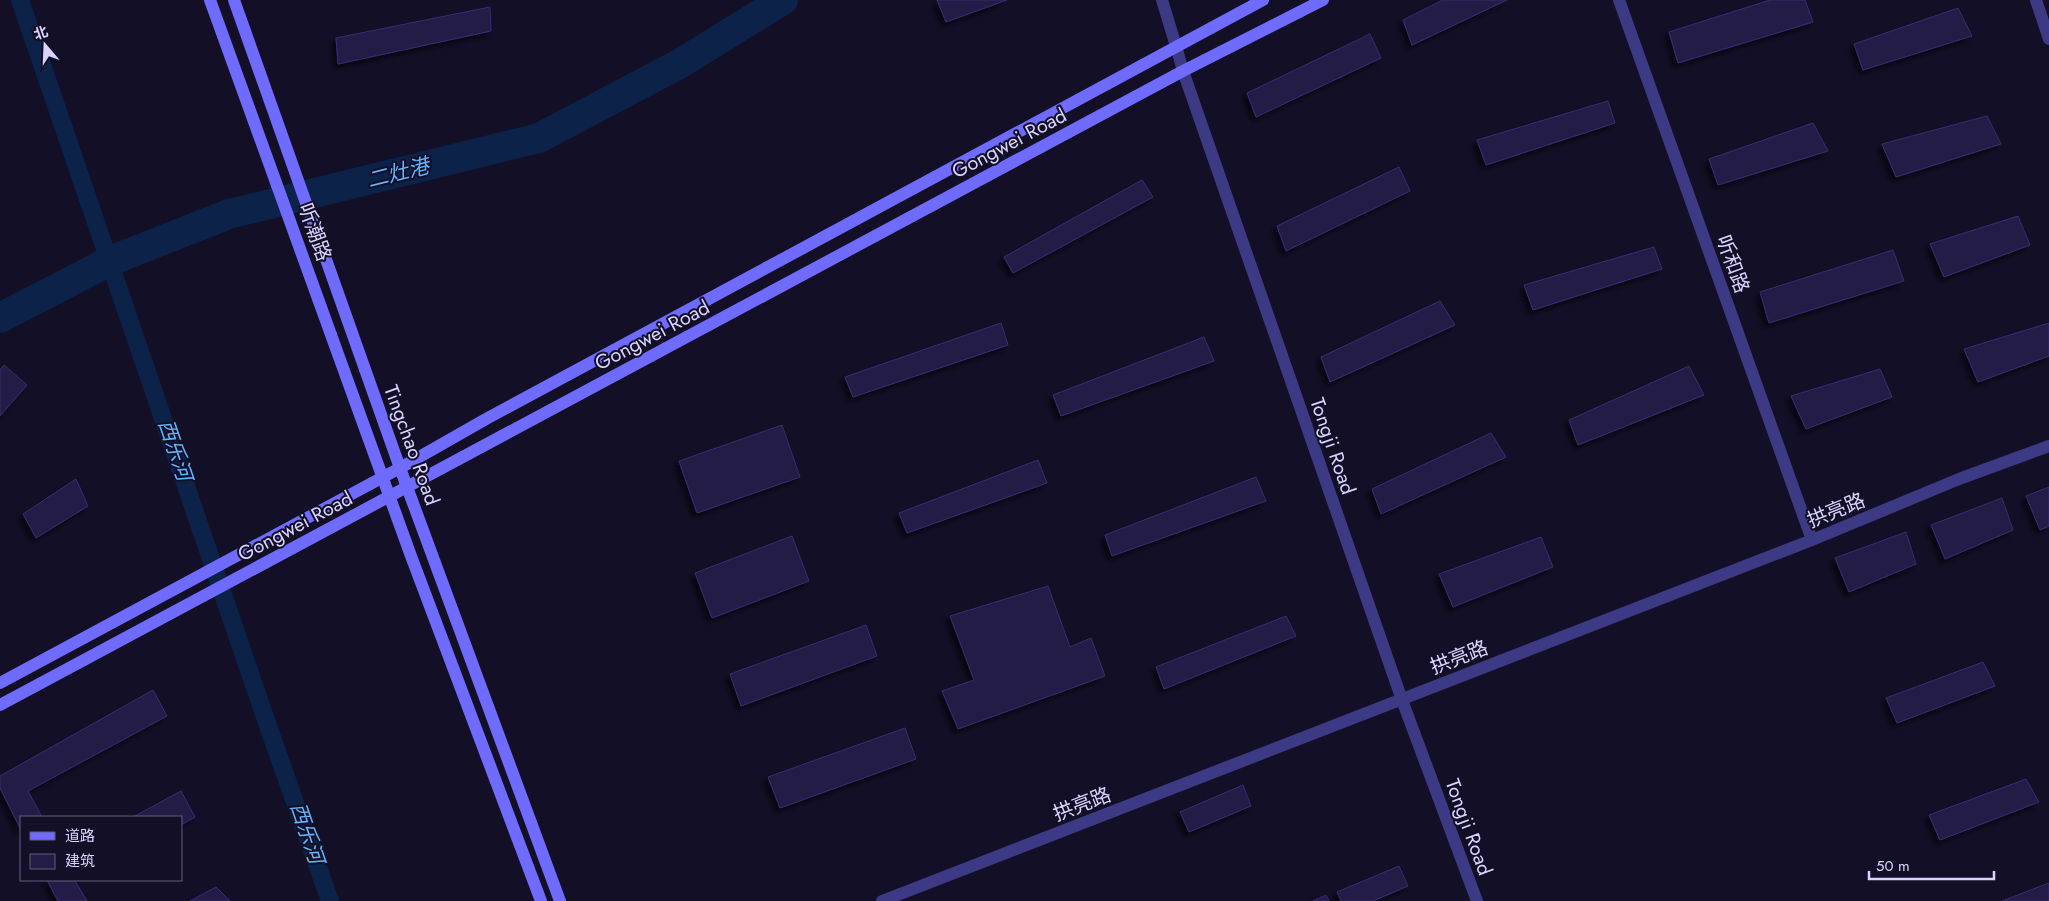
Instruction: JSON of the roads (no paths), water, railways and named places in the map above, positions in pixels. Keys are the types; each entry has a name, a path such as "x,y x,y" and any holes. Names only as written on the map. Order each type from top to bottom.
{"main road":[{"name":"听潮路","path":"210,0 382,478"},
{"name":"Tingchao Road","path":"234,0 400,468 560,901"},
{"name":"Gongwei Road","path":"0,683 382,478 486,418 1263,0"},
{"name":"Gongwei Road","path":"0,705 1183,71 1323,0"},
{"name":"Tingchao Road","path":"382,478 541,901"}],"street":[{"name":"Tongji Road","path":"1162,0 1183,71 1402,700 1477,901"},
{"name":"听和路","path":"1619,0 1812,540"},
{"path":"2036,0 2049,39"},
{"name":"拱亮路","path":"882,901 1812,540 1958,479 2049,446"}],"waterway":[{"name":"西乐河","path":"20,0 268,726 330,901"},
{"name":"二灶港","path":"0,318 110,261 229,214 539,138 681,63 783,0"}]}
